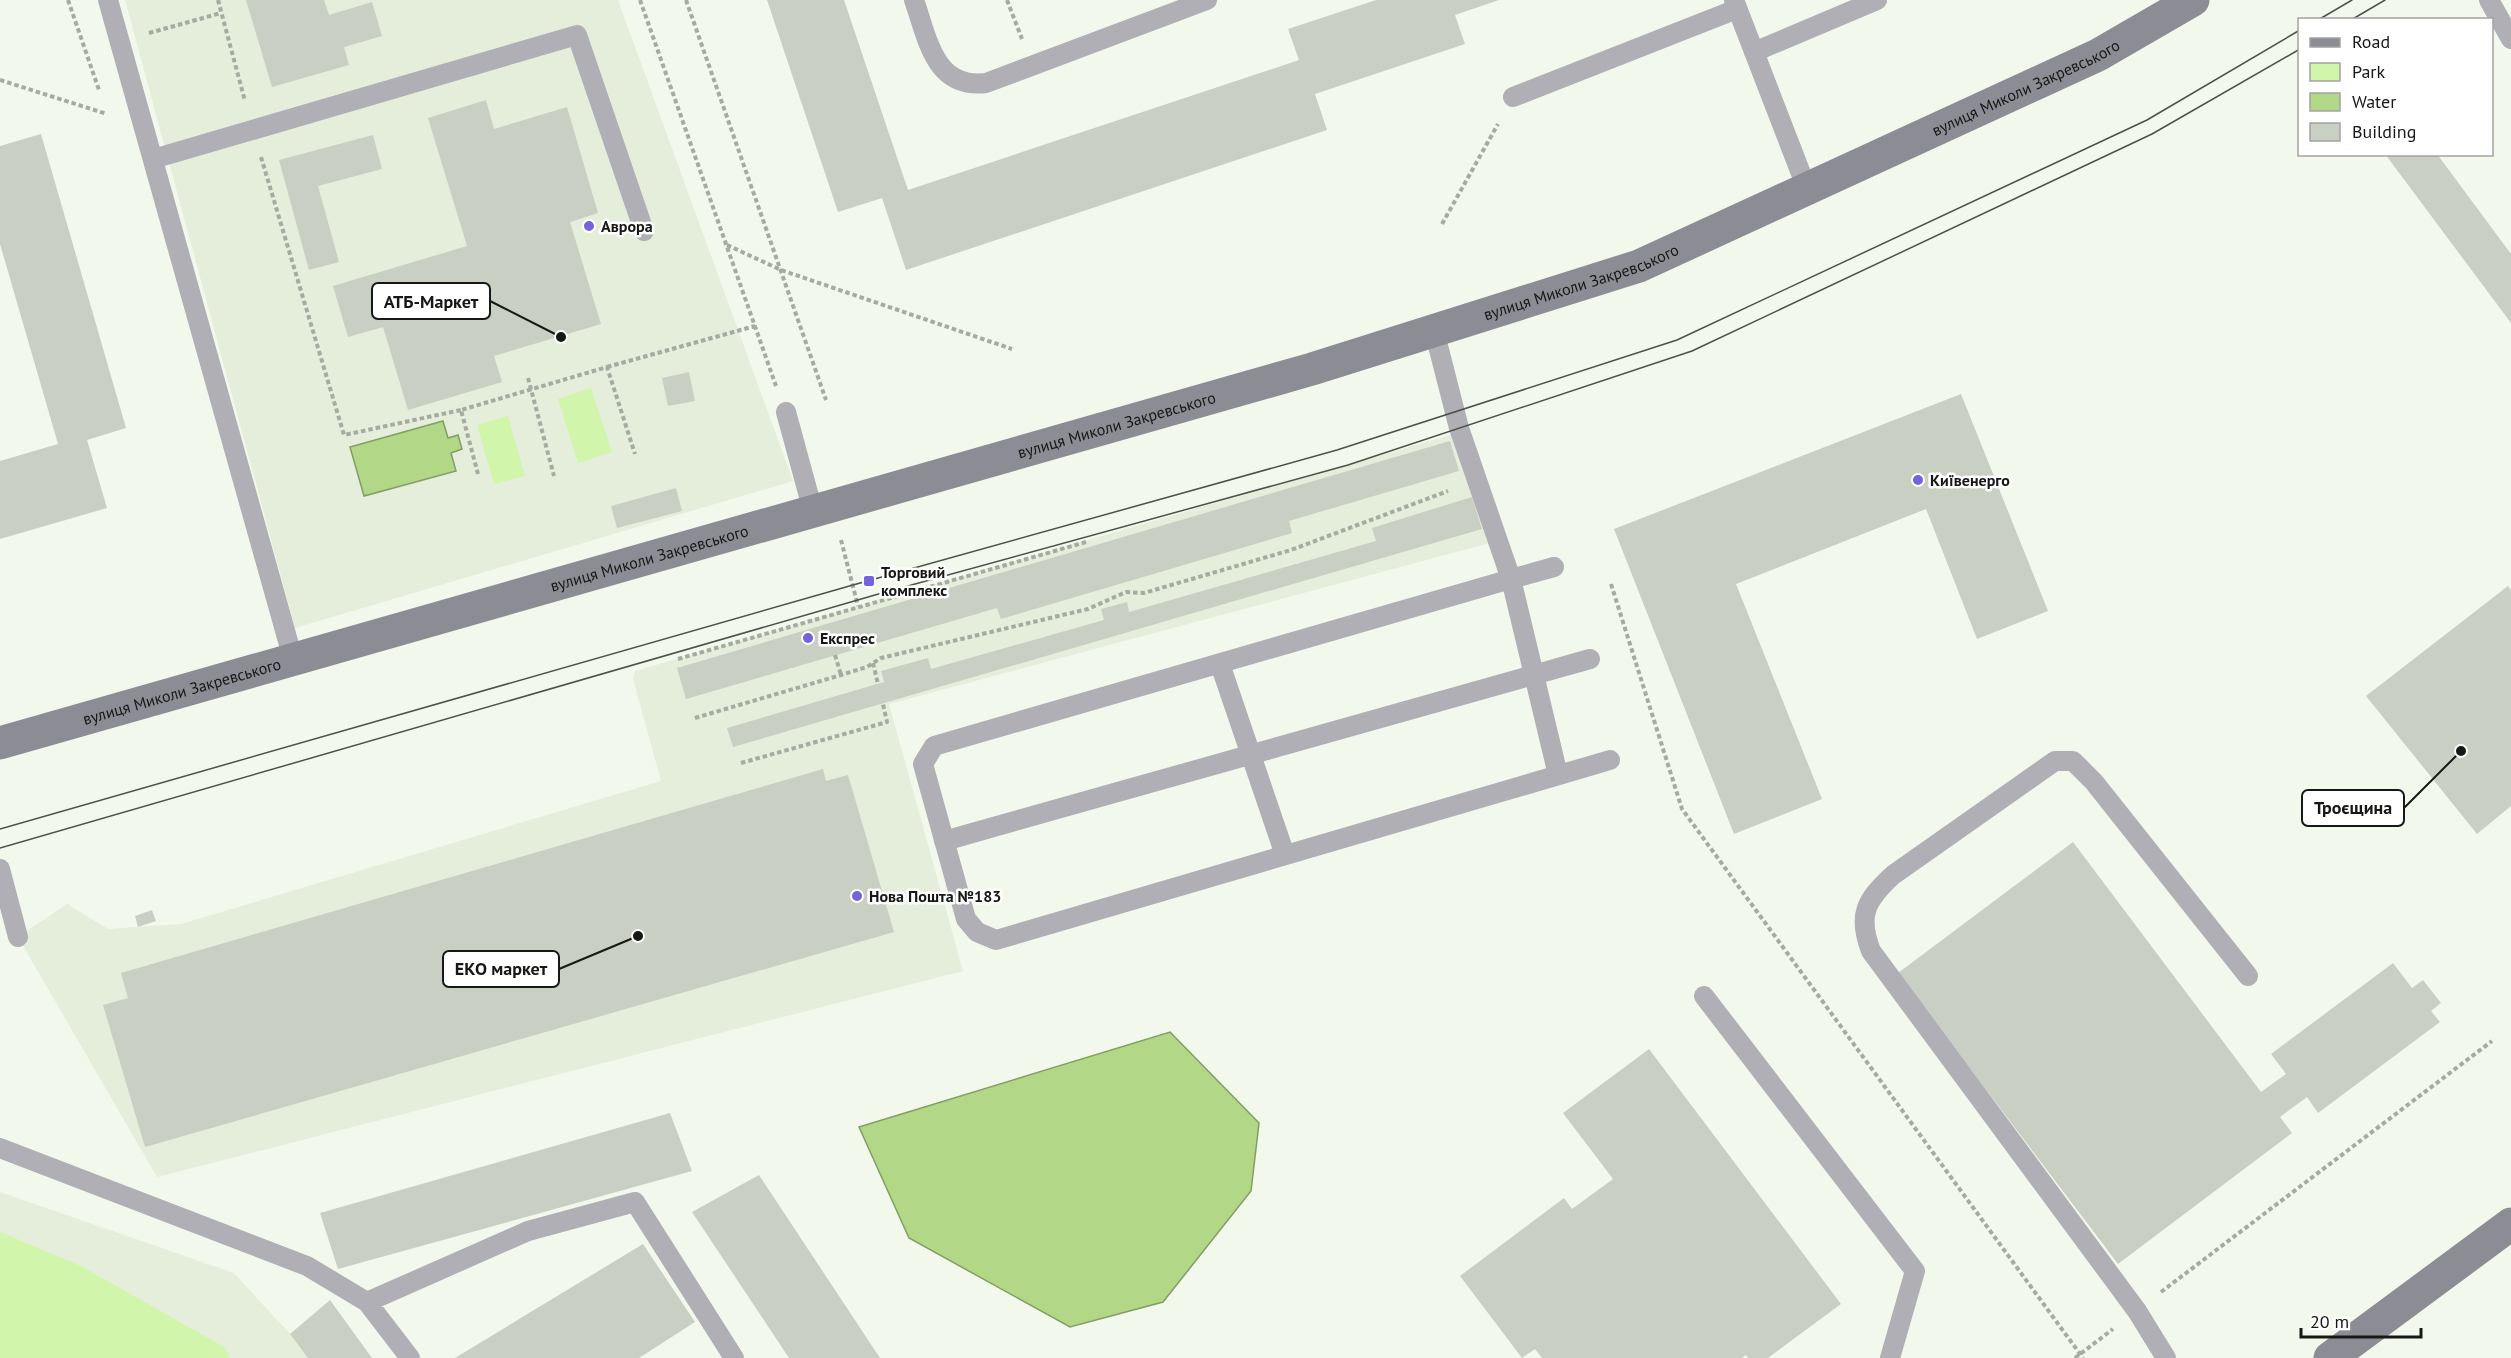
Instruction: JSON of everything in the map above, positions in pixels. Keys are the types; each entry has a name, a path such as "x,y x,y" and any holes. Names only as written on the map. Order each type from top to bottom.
{"street":[{"name":"вулиця Миколи Закревського","path":"0,743 1312,369 1640,266 2098,55 2193,0"},
{"path":"2330,1358 2511,1224"}],"lane":[{"path":"108,0 293,659"},
{"path":"914,0 937,64 952,78 969,85 986,83 1207,0"},
{"path":"1754,52 1877,0"},
{"path":"2488,0 2511,39"},
{"path":"1513,97 1735,4 1807,189"},
{"path":"153,159 577,35 644,231"},
{"path":"1434,330 1459,428 1512,579 1558,775"},
{"path":"786,412 813,511"},
{"path":"1554,567 934,746 923,764 966,919 977,932 996,940 1610,760"},
{"path":"944,841 1590,659"},
{"path":"1220,664 1285,855"},
{"path":"2166,1358 2137,1311 1870,951 1863,932 1866,905 1877,890 1893,875 2055,761 2073,761 2094,782 2248,976"},
{"path":"0,869 18,937"},
{"path":"1704,996 1915,1271 1890,1358"},
{"path":"0,1148 308,1266 367,1302 410,1358"},
{"path":"367,1302 528,1231 635,1202 734,1358"}],"path":[{"path":"218,0 253,130 344,435 461,410 755,326"},
{"path":"640,0 786,412"},
{"path":"686,0 826,400"},
{"path":"1007,0 1032,66"},
{"path":"120,41 221,13"},
{"path":"0,80 107,114"},
{"path":"1442,224 1513,97"},
{"path":"727,245 780,270 1012,349"},
{"path":"607,367 635,454"},
{"path":"528,378 554,476"},
{"path":"461,410 478,474"},
{"path":"695,718 841,675 881,658 1088,609 1126,592 1144,593 1257,560 1477,481"},
{"path":"678,660 1086,542"},
{"path":"1611,584 1682,808 2082,1356"},
{"path":"824,617 827,623"},
{"path":"836,655 841,675"},
{"path":"873,663 878,684"},
{"path":"741,763 887,722 883,704"},
{"path":"2075,1358 2082,1356 2137,1311 2492,1041"}],"shaded area":[{"path":"125,0 618,0 793,481 295,628"},
{"path":"1454,434 1490,543 889,704 963,971 157,1177 18,937 67,904 108,929 181,924 661,781 633,679 635,671"},
{"path":"0,1192 234,1273 290,1334 308,1358 0,1358"}],"green space":[{"path":"591,388 612,452 578,463 558,399"},
{"path":"508,416 525,476 494,484 477,425"},
{"path":"0,1232 81,1266 224,1347 230,1358 0,1358"}],"water":[{"path":"443,421 448,438 458,435 462,449 451,453 456,471 364,496 350,447"},
{"path":"1170,1032 1259,1123 1251,1191 1163,1302 1070,1327 909,1238 859,1127"}],"building":[{"path":"246,0 324,0 329,15 372,2 382,36 344,47 349,65 272,87"},
{"path":"767,0 844,0 908,190 1299,60 1288,29 1376,0 1499,0 1455,15 1465,44 1315,94 1327,130 906,270 882,198 838,212"},
{"path":"486,100 494,129 567,107 598,213 570,222 601,324 494,356 502,382 408,410 383,327 348,337 333,286 467,246 428,118"},
{"path":"41,134 126,428 87,440 107,508 0,539 0,461 58,444 0,244 0,146"},
{"path":"373,135 382,169 318,186 339,262 309,270 279,160"},
{"path":"2386,156 2438,156 2511,254 2511,323"},
{"path":"689,372 695,401 668,406 662,378"},
{"path":"1961,394 2048,611 1977,639 1926,509 1736,584 1822,799 1734,834 1614,529"},
{"path":"1450,441 1459,471 1289,521 1292,533 1001,619 997,608 686,699 677,668"},
{"path":"676,488 682,511 617,528 611,506"},
{"path":"1472,497 1482,529 733,747 727,728 884,682 881,671 928,658 931,669 1104,620 1101,609 1127,602 1129,612 1376,541 1372,528"},
{"path":"2508,586 2511,590 2511,806 2477,834 2366,696"},
{"path":"823,769 826,781 848,775 894,932 145,1147 103,1005 128,998 121,973"},
{"path":"2073,842 2261,1092 2286,1074 2271,1054 2393,963 2412,988 2423,980 2441,1003 2431,1011 2440,1022 2318,1113 2307,1097 2280,1117 2292,1133 2118,1264 1898,973"},
{"path":"152,910 156,921 138,927 135,916"},
{"path":"1649,1049 1841,1304 1768,1358 1748,1358 1746,1355 1742,1358 1542,1358 1535,1349 1522,1358 1460,1276 1564,1198 1572,1209 1613,1179 1563,1113"},
{"path":"670,1113 692,1171 338,1269 320,1213"},
{"path":"759,1175 880,1358 789,1358 692,1212"},
{"path":"643,1244 695,1322 639,1358 455,1358"},
{"path":"330,1300 372,1358 308,1358 290,1334"}],"tram line":[{"path":"2321,18 2352,0"},
{"path":"2354,18 2385,0"},
{"path":"0,829 853,585 1337,450 1677,340 2147,120 2298,31"},
{"path":"0,848 875,595 1348,465 1692,351 2152,134 2298,50"}],"place":[{"name":"Аврора","path":"589,226"},
{"name":"АТБ-Маркет","path":"561,337"},
{"name":"Київенерго","path":"1918,480"},
{"name":"Торговий комплекс","path":"869,581"},
{"name":"Експрес","path":"808,638"},
{"name":"Троєщина","path":"2461,751"},
{"name":"Нова Пошта №183","path":"857,896"},
{"name":"ЕКО маркет","path":"638,936"}]}
